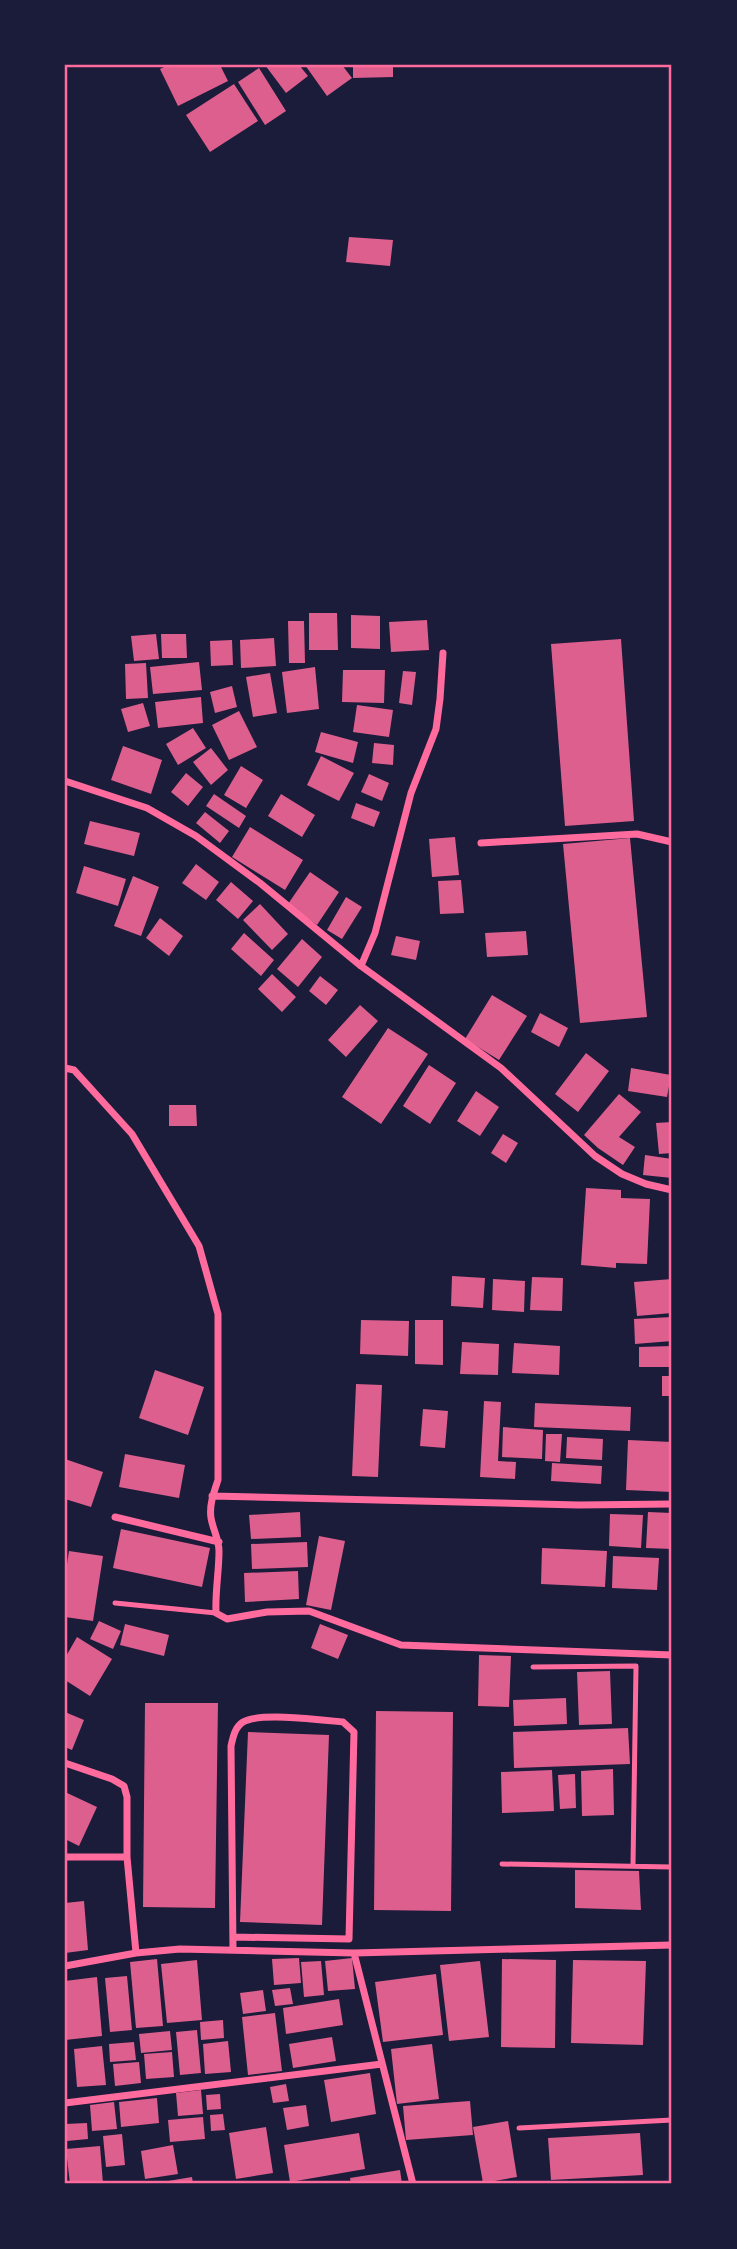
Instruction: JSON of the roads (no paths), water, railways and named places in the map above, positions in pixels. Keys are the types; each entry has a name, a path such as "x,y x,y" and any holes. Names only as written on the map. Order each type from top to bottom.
{"street":[{"path":"361,966 375,933 411,793 436,729 443,653"},
{"path":"65,781 147,808 196,836 260,883 361,966 501,1068 595,1156 622,1174 646,1184 672,1190"},
{"path":"481,843 637,834 672,842"},
{"path":"65,1068 74,1070 132,1134 199,1246 218,1314 218,1480 212,1496 211,1517 219,1542 216,1613 227,1619 267,1612 309,1611 401,1645 672,1655"},
{"path":"212,1496 578,1505 672,1504"},
{"path":"115,1517 219,1542"},
{"path":"233,1937 349,1939 354,1732 343,1722 262,1717 243,1721 236,1730 231,1746 233,1950"},
{"path":"65,1763 113,1779 124,1786 127,1797 127,1857 136,1953"},
{"path":"65,1857 127,1857"},
{"path":"65,1966 136,1953 180,1949 354,1953 672,1945"},
{"path":"354,1953 413,2184"},
{"path":"65,2103 382,2064"}],"lane":[{"path":"115,1603 216,1613"},
{"path":"533,1667 636,1667 633,1865"},
{"path":"502,1864 672,1867"},
{"path":"519,2128 672,2120"}]}
